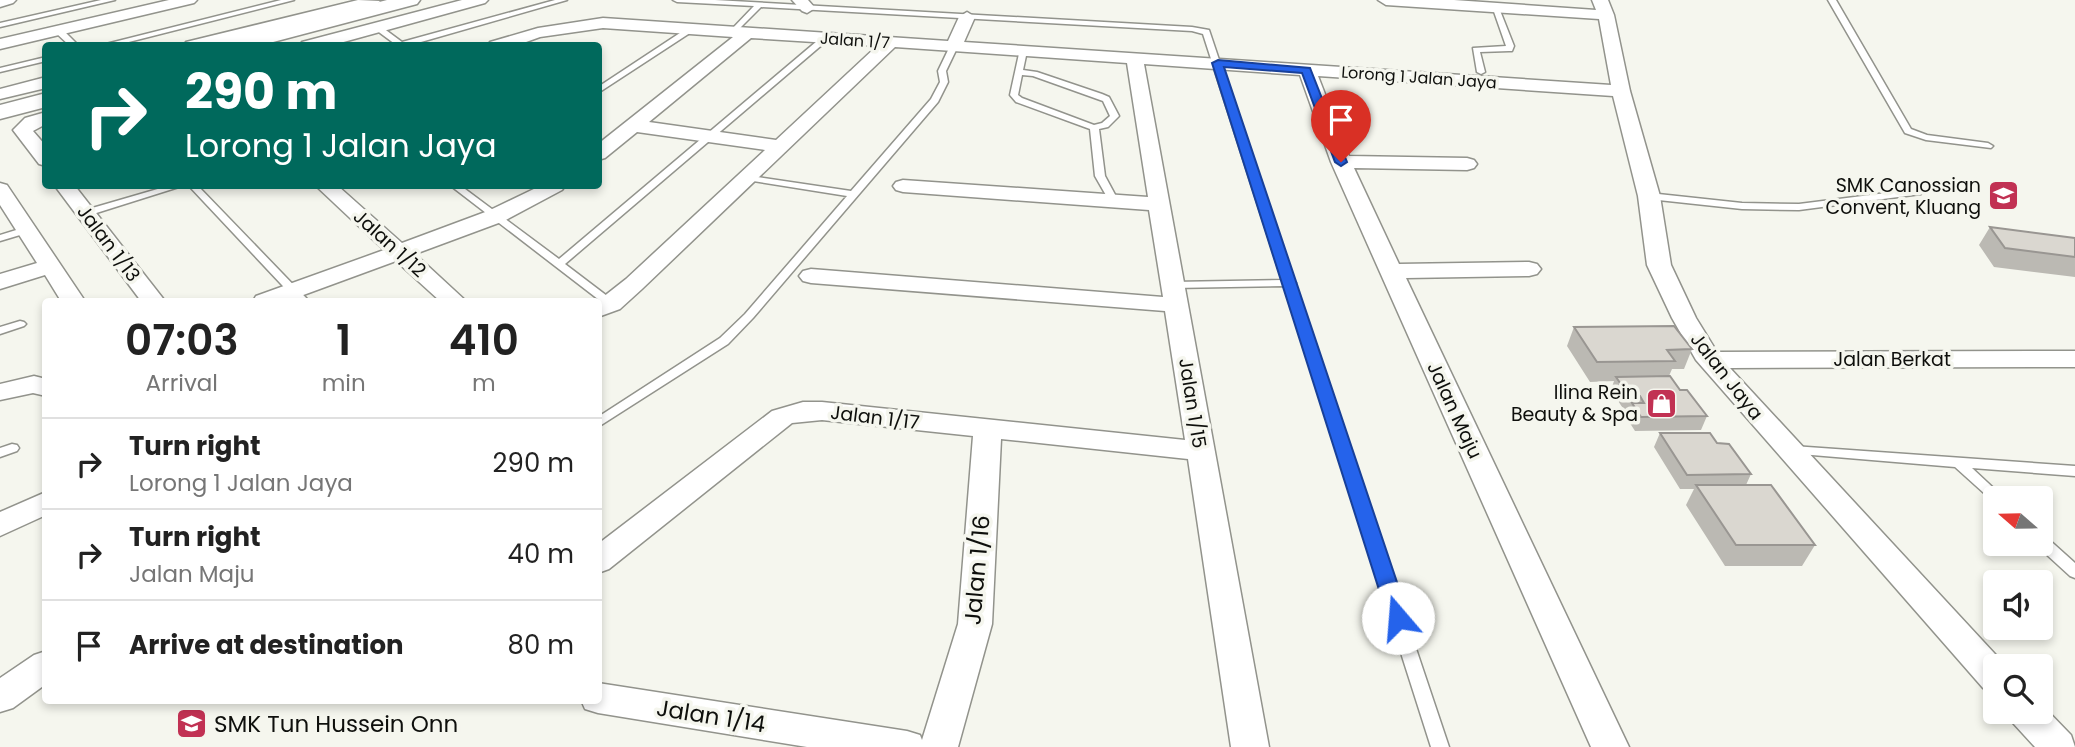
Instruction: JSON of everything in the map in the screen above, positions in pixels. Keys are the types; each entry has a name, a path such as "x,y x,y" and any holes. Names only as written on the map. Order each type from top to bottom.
{"street":[{"path":"0,2 8,0"},
{"path":"0,44 188,0"},
{"path":"247,42 410,0"},
{"path":"273,42 434,0"},
{"path":"212,42 375,9 480,0"},
{"path":"1386,0 1495,8 1603,8"},
{"name":"Jalan Jaya","path":"1603,8 1621,91 1649,196 1659,265 1684,318 1709,360 1983,665"},
{"path":"315,42 375,9"},
{"path":"954,46 967,17"},
{"name":"Jalan 1/7","path":"509,42 538,33 603,23 1218,63"},
{"path":"602,151 740,32"},
{"path":"605,307 891,42"},
{"name":"Jalan 1/15","path":"1135,59 1250,747"},
{"name":"Lorong 1 Jalan Jaya","path":"1218,63 1621,91"},
{"name":"Jalan Maju","path":"1307,70 1341,162 1610,747"},
{"path":"0,94 42,83"},
{"path":"0,105 42,94"},
{"path":"0,112 42,101"},
{"path":"39,119 23,130 42,155"},
{"path":"634,126 779,146"},
{"path":"1341,162 1467,164"},
{"path":"903,186 1160,204"},
{"name":"Jalan 1/13","path":"67,189 151,298"},
{"name":"Jalan 1/12","path":"329,189 451,298"},
{"path":"298,296 400,252 496,216 549,189"},
{"path":"1,193 71,298"},
{"path":"0,282 50,265"},
{"path":"1391,271 1529,269"},
{"path":"811,276 1175,295"},
{"name":"Jalan Berkat","path":"1709,360 2075,359"},
{"path":"0,392 34,384 42,387"},
{"name":"Jalan 1/17","path":"602,558 782,418 803,411 1200,451"},
{"name":"Jalan 1/16","path":"939,747 975,624 987,430"},
{"path":"0,525 42,504"},
{"path":"0,697 42,668"},
{"name":"Jalan 1/14","path":"602,699 907,747"},
{"path":"2037,724 2058,747"}],"lane":[{"path":"0,25 111,0"},
{"path":"176,0 188,0"},
{"path":"118,42 290,0"},
{"path":"411,42 564,0"},
{"path":"677,0 759,5 804,4 967,17 1201,30 1208,36 1440,747"},
{"path":"1832,0 1908,131 1926,137 1988,146"},
{"path":"740,32 759,5"},
{"path":"1481,72 1475,50 1508,50 1510,46 1495,8"},
{"path":"375,9 398,42"},
{"path":"602,88 692,29"},
{"path":"59,31 71,42"},
{"path":"559,264 826,38"},
{"path":"602,420 724,341 895,148 941,92 944,82 942,71 954,46"},
{"path":"1019,72 1034,74 1106,99 1115,116 1105,125 1094,128 1019,100 1014,95 1023,51"},
{"path":"0,70 42,60"},
{"path":"1094,128 1100,176 1114,202"},
{"path":"747,177 852,194"},
{"path":"86,213 167,189"},
{"path":"196,189 298,296"},
{"path":"460,189 559,264 595,298"},
{"path":"1649,196 1742,206 1800,207 1918,191"},
{"path":"0,238 26,230"},
{"path":"1175,295 1290,283"},
{"path":"0,331 20,324"},
{"path":"1787,449 2075,471"},
{"path":"1960,464 1983,486"},
{"path":"2053,552 2075,572"}],"building":[{"path":"1990,227 2075,238 2075,257 2005,248"},
{"path":"1674,326 1692,349 1667,350 1675,361 1597,362 1574,327"},
{"path":"1670,376 1680,390 1687,390 1707,416 1641,417 1632,403 1644,403 1640,396 1629,396 1616,377"},
{"path":"1660,433 1710,433 1717,443 1729,444 1751,474 1687,475"},
{"path":"1696,485 1771,485 1815,545 1736,545"}],"place":[{"name":"SMK Canossian Convent, Kluang","path":"2004,196"},
{"name":"Ilina Rein Beauty & Spa","path":"1661,403"},
{"name":"SMK Tun Hussein Onn","path":"191,724"}],"route":[{"path":"1341,162 1307,70 1218,63 1398,618"}]}
